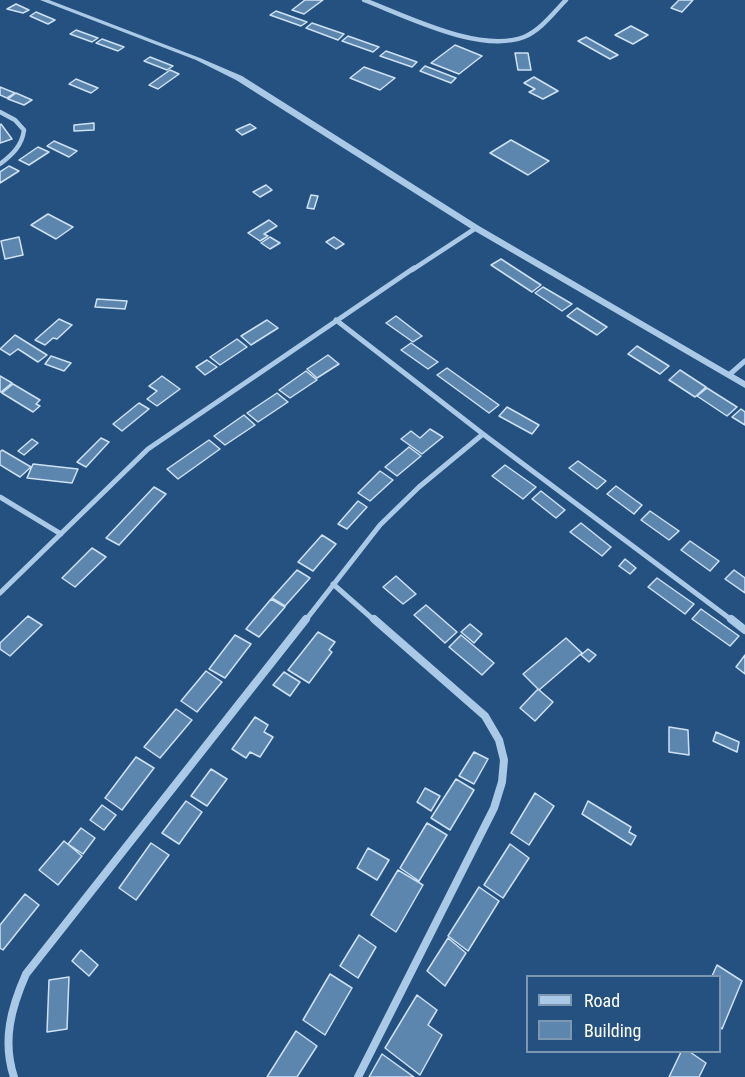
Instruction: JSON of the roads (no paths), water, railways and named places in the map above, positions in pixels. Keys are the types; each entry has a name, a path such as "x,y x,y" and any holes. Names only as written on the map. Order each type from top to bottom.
{"street":[{"path":"43,0 239,78 476,228 745,385"},
{"path":"364,0 465,35 499,42 514,40 534,31 566,0"},
{"path":"0,112 15,120 24,130 24,139 15,152 0,164"},
{"path":"0,593 148,449 336,320 476,228"},
{"path":"336,320 483,434 745,630"},
{"path":"729,375 745,361"},
{"path":"14,1077 5,1041 10,1008 26,974 380,525 400,504 483,434"},
{"path":"0,497 61,534"},
{"path":"333,584 485,716 500,738 505,762 504,781 494,808 358,1077"}]}
